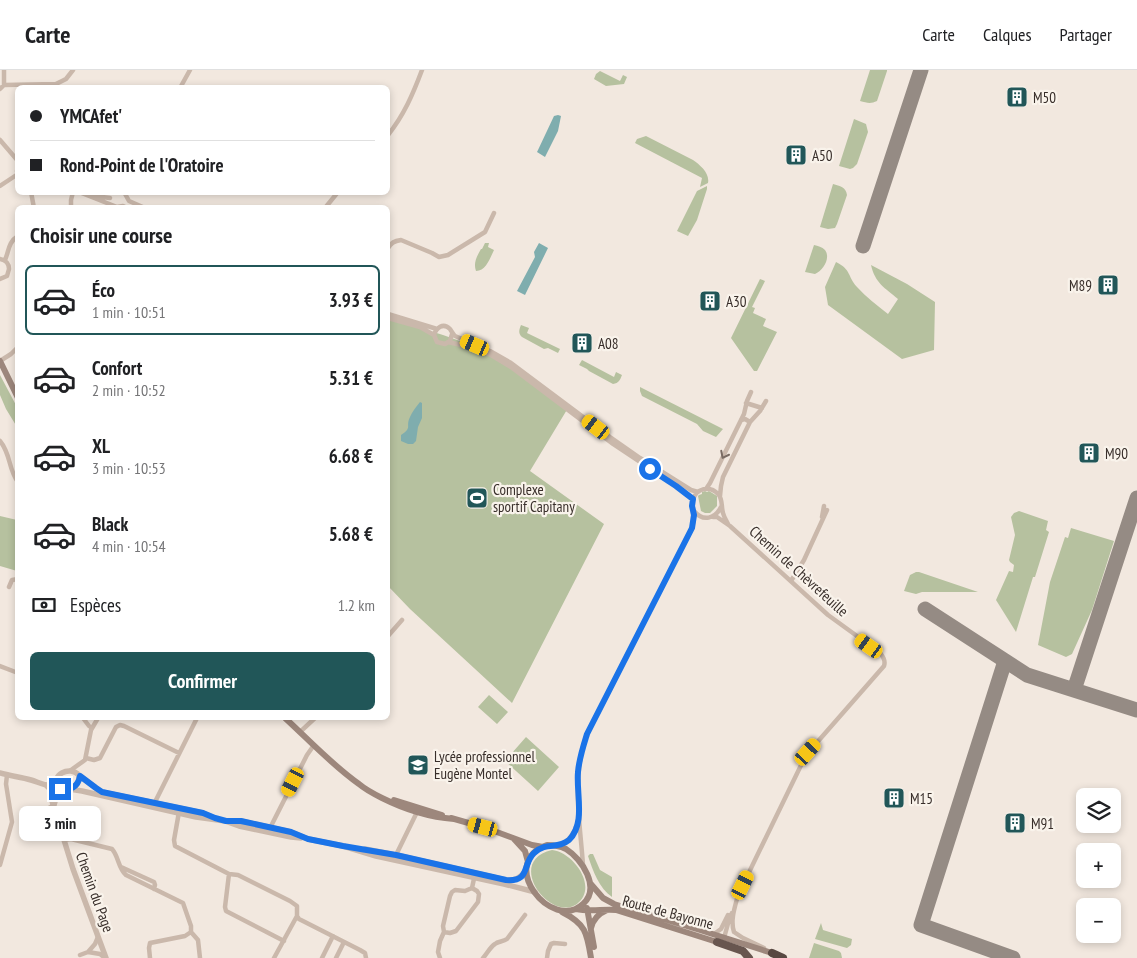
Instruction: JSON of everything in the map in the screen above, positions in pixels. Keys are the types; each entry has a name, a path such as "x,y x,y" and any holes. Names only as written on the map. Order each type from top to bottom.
{"highway":[{"path":"717,942 744,951 749,958"},
{"path":"772,953 783,958"}],"main road":[{"path":"0,361 15,392"},
{"path":"287,720 359,785 383,798 437,818 486,828 532,845 543,847"},
{"path":"513,838 525,851 528,862"},
{"path":"591,958 592,946 591,932 586,902 590,883 586,872 583,866 567,850 557,846 548,845 543,847 533,854 528,862 526,871 529,882 546,904 573,917 579,922 592,946 596,958"},
{"name":"Route de Bayonne","path":"590,883 602,898 610,902 772,953"},
{"path":"559,910 576,910 586,902"},
{"name":"Route de Bayonne","path":"576,910 622,912 680,930"},
{"path":"591,932 594,920 603,912 609,910"},
{"path":"680,930 717,942"}],"street":[{"path":"0,90 4,85 4,70"},
{"path":"4,85 60,83 73,70"},
{"path":"182,85 190,70"},
{"path":"390,132 407,106 422,70"},
{"path":"0,140 15,158"},
{"path":"0,186 15,176"},
{"path":"87,195 112,204 112,195 102,197 97,195"},
{"path":"126,195 132,203 137,205"},
{"path":"327,205 336,195"},
{"path":"390,245 401,240 438,257 448,255 485,232 494,214"},
{"path":"0,279 4,278 8,273 9,266 2,259 12,239 15,238"},
{"path":"390,315 437,329"},
{"path":"390,319 420,327 434,336 439,343 448,342 470,347 491,355 511,367 613,444 693,499"},
{"path":"434,336 439,327 445,326 452,334 511,362 640,458 690,490 698,492"},
{"path":"448,342 452,334"},
{"path":"0,361 15,352"},
{"path":"583,866 578,821 578,774 587,734 692,528 694,520 693,499 698,492 706,488 710,483 744,414 751,392"},
{"path":"693,510 700,517 705,518 718,514 722,506 720,496 723,476 751,420 766,401"},
{"path":"746,403 762,408"},
{"path":"744,414 751,420"},
{"path":"741,420 751,420"},
{"path":"0,441 8,454 15,477"},
{"path":"706,488 713,490 720,496"},
{"name":"Chemin de Chèvrefeuille","path":"722,506 723,514 730,526"},
{"path":"791,581 820,528 827,509 820,528"},
{"name":"Chemin de Chèvrefeuille","path":"713,517 717,517 730,526 840,625 882,655 885,662 806,755 738,895 728,920 724,938"},
{"path":"692,528 705,518"},
{"path":"9,587 12,580 15,580"},
{"path":"390,634 402,620"},
{"path":"0,666 15,672"},
{"path":"84,720 92,728"},
{"path":"51,795 61,774 81,764 86,758 88,740 96,720"},
{"path":"153,805 196,720"},
{"path":"300,732 313,720"},
{"path":"86,758 94,760 100,758 116,727 120,725 179,754"},
{"path":"269,830 314,745"},
{"path":"44,838 49,808 54,805 54,799 57,794 76,786 82,769 81,764"},
{"path":"71,770 102,792 153,805"},
{"path":"0,773 46,785 55,784"},
{"path":"0,864 12,822 6,784 7,775"},
{"path":"33,781 50,782 68,789 180,811 203,813 239,826 269,830 291,838 308,839 343,846 475,875 535,892"},
{"name":"Chemin du Page","path":"46,785 50,789 73,869 106,958"},
{"path":"394,857 418,810"},
{"path":"180,811 174,840 175,846 229,874 238,875 297,906 297,916 274,958"},
{"path":"557,846 567,841 575,831 578,821"},
{"path":"64,840 70,839 111,848 115,851 120,866 154,882 154,889 183,903 191,926 191,932 198,940 200,958"},
{"path":"567,841 581,841"},
{"path":"475,875 512,881 519,878 526,871"},
{"path":"229,874 225,907 227,913 284,941"},
{"path":"472,888 475,875"},
{"path":"440,958 438,952 451,894 455,890 465,891 472,888"},
{"path":"444,932 450,934 456,931 478,902 479,894 472,888"},
{"name":"Chemin de Chèvrefeuille","path":"714,934 722,928 736,903"},
{"name":"Chemin de Chèvrefeuille","path":"734,909 734,932 772,953"},
{"path":"483,958 496,943 507,939 525,915"},
{"path":"297,916 301,921 363,952 366,958"},
{"name":"Route de Bayonne","path":"680,930 684,928 716,938 724,938"},
{"path":"150,958 148,948 151,943 185,936 191,932"},
{"path":"322,958 333,936"},
{"path":"80,955 88,952 97,942 98,937"},
{"path":"336,958 344,942"},
{"path":"546,958 552,944 564,944"},
{"path":"88,952 100,954 106,958"}],"green space":[{"path":"870,70 887,70 877,101 873,103 860,101"},
{"path":"600,71 620,81 623,75 627,77 624,84 606,86 594,79"},
{"path":"854,119 866,124 868,132 857,164 850,169 839,166"},
{"path":"646,136 696,162 706,173 708,183 700,187 702,178 635,143 637,139"},
{"path":"833,184 844,189 847,195 835,228 828,229 820,227"},
{"path":"707,186 697,220 688,236 677,231 697,191"},
{"path":"485,243 489,243 488,247 494,250 485,266 476,271 476,260"},
{"path":"814,245 821,247 827,253 827,260 823,267 815,274 805,272"},
{"path":"836,262 845,268 860,291 888,314 898,299 878,281 871,265 907,284 935,302 934,350 902,359 828,305 825,287"},
{"path":"760,279 765,281 752,307 755,308 753,313 766,319 763,326 777,332 757,371 754,371 731,338"},
{"name":"Complexe sportif Capitany","path":"390,319 491,352 568,408 530,471 604,524 512,703 410,609 390,588"},
{"path":"521,325 529,328 527,333 560,349 558,353 548,348 544,349 522,337 519,331"},
{"path":"582,360 614,377 616,372 622,375 621,378 613,384 579,365"},
{"path":"0,375 15,403 15,424 6,409 0,395"},
{"path":"640,387 723,429 716,437 703,431 697,424 642,396"},
{"path":"705,491 709,491 717,496 717,506 710,513 701,511 698,496"},
{"path":"1019,511 1048,521 1046,530 1049,532 1016,632 996,600 1009,571 1013,572 1014,565 1009,560 1015,535 1011,517"},
{"path":"0,516 15,520 15,570 0,566"},
{"path":"1071,528 1114,541 1092,610 1072,654 1066,657 1038,645 1050,582 1065,537 1068,538"},
{"path":"916,572 978,592 922,592 916,594 904,591 910,575"},
{"path":"489,695 508,712 497,724 478,707"},
{"path":"526,737 559,767 538,791 505,761"},
{"path":"552,850 560,852 575,863 581,871 584,880 585,889 583,897 577,904 566,908 555,905 545,898 536,888 532,877 532,866 538,856"},
{"path":"593,854 600,870 612,877 612,897 603,889 597,879 588,856"},
{"path":"821,923 823,930 852,939 851,945 847,948 815,939"},
{"path":"814,943 839,951 842,958 809,958"}],"water":[{"path":"554,116 561,116 558,131 545,157 537,152"},
{"path":"539,243 548,248 525,295 517,291 535,257 534,252"},
{"path":"420,402 422,403 422,418 418,427 416,441 413,444 408,444 401,441 401,435 408,428 411,415"}],"taxiway":[{"path":"863,246 921,70"},
{"path":"1074,690 1137,498"},
{"path":"925,609 1027,675 1137,710"},
{"path":"1005,661 921,925 1013,958"}],"place":[{"name":"M50","path":"1017,97"},
{"name":"A50","path":"796,155"},
{"name":"M89","path":"1108,285"},
{"name":"A30","path":"710,301"},
{"name":"A08","path":"582,343"},
{"name":"M90","path":"1089,453"},
{"name":"Complexe sportif Capitany","path":"477,498"},
{"name":"Lycée professionnel Eugène Montel","path":"418,765"},
{"name":"M15","path":"894,798"},
{"name":"M91","path":"1015,823"}],"route":[{"path":"60,789 67,790 76,786 80,776 102,792 203,813 226,821 241,821 291,832 308,839 396,855 506,880 512,881 519,878 526,871 530,859 535,852 548,845 557,846 563,844 571,838 575,831 578,821 578,774 587,734 692,528 694,520 693,499 650,469"}]}
